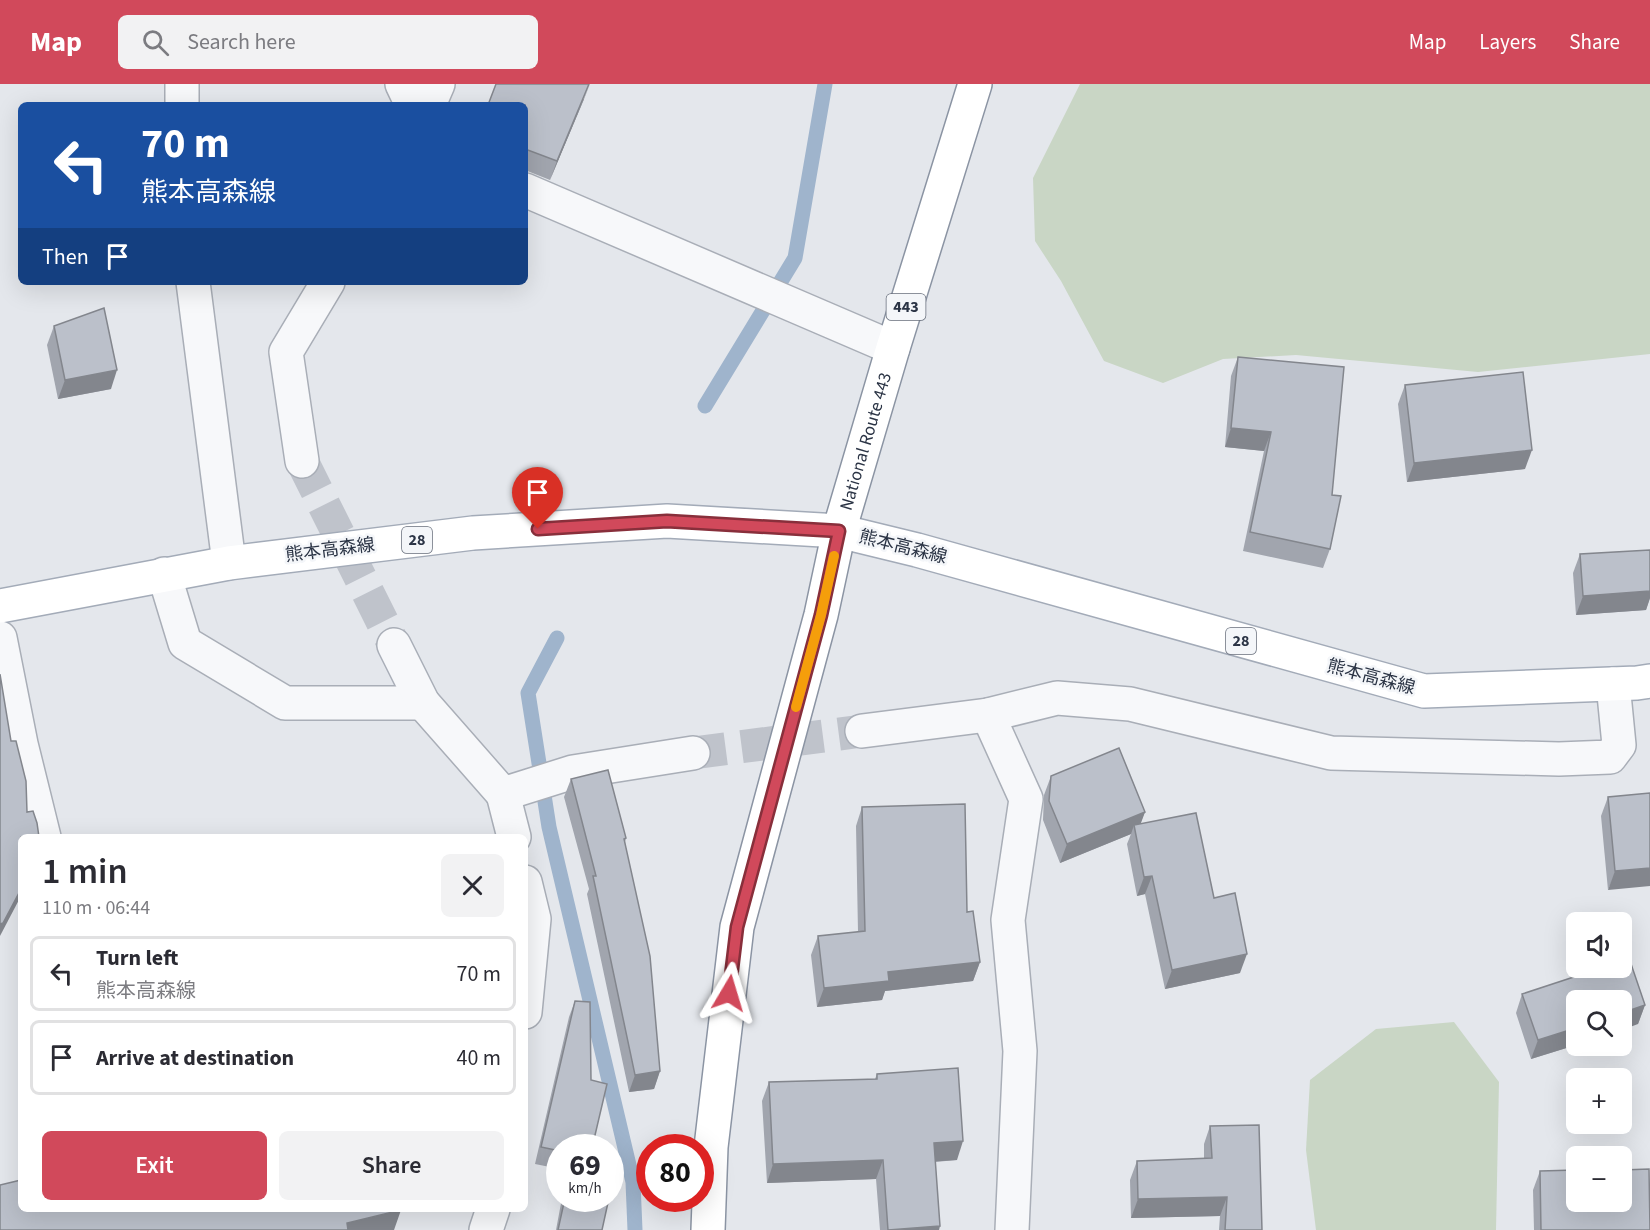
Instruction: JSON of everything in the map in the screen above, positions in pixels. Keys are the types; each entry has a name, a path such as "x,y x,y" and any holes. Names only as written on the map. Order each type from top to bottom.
{"main road":[{"name":"National Route 443","path":"708,1230 711,1147 737,927 821,615 839,531 975,84"},
{"name":"熊本高森線","path":"0,606 229,562 473,533 667,521 839,531 917,550 1424,691 1650,681"}],"street":[{"path":"182,84 182,102"},
{"path":"402,84 411,102"},
{"path":"430,102 438,84"},
{"path":"528,191 893,348"},
{"path":"193,285 229,562"},
{"path":"302,461 286,352 326,285"},
{"path":"164,574 185,643 285,703 423,703"},
{"path":"0,638 21,744 43,834"},
{"path":"394,645 423,703 511,791 514,834"},
{"path":"862,731 988,715 1058,698 1130,704 1331,753 1547,759 1610,757 1619,745 1613,684"},
{"path":"988,715 1026,799 1008,920 1020,1051 1012,1230"},
{"path":"511,791 573,772 693,753"},
{"path":"528,895 534,920 528,981"},
{"path":"486,1230 492,1212"}],"green space":[{"path":"1080,84 1650,84 1650,354 1478,372 1296,355 1223,359 1163,383 1104,361 1061,281 1035,241 1033,178"},
{"path":"1454,1022 1499,1082 1496,1230 1316,1230 1306,1150 1310,1080 1376,1029"}],"building":[{"path":"496,84 589,84 557,161 528,150 528,102 489,102"},
{"path":"104,308 117,370 65,380 54,326"},
{"path":"1238,357 1344,367 1332,495 1341,496 1330,549 1250,532 1271,432 1231,428"},
{"path":"1523,372 1532,450 1414,463 1405,385"},
{"path":"1650,550 1650,591 1583,596 1580,554"},
{"path":"0,674 11,741 16,741 26,781 27,812 33,811 39,834 18,834 18,895 3,923 0,924"},
{"path":"1119,748 1145,812 1067,844 1049,801 1051,776"},
{"path":"608,770 626,838 624,839 650,956 660,1071 635,1075 593,876 596,876 571,779"},
{"path":"1650,793 1650,868 1615,871 1608,797"},
{"path":"965,804 967,912 973,911 980,962 888,972 889,981 824,988 818,936 865,931 862,807"},
{"path":"1196,813 1214,898 1235,893 1247,954 1172,970 1152,876 1144,877 1134,825"},
{"path":"1632,967 1645,1005 1632,1010 1632,990 1566,990 1566,1031 1538,1040 1522,994 1571,978 1632,978"},
{"path":"575,1001 590,1002 591,1080 607,1084 595,1134 546,1134 546,1148 541,1147"},
{"path":"958,1068 963,1141 934,1143 940,1226 888,1230 883,1160 773,1164 769,1082 877,1079 877,1074"},
{"path":"1259,1125 1262,1230 1225,1230 1227,1197 1138,1199 1137,1161 1212,1158 1210,1126"},
{"path":"1649,1169 1650,1230 1541,1230 1540,1171 1566,1170 1566,1212 1632,1212 1632,1170"},
{"path":"18,1181 18,1212 393,1212 347,1223 348,1230 0,1230 0,1185"},
{"path":"562,1212 606,1212 602,1230 558,1230"}],"waterway":[{"path":"705,406 795,258 825,84"},
{"path":"557,638 528,693 549,827 633,1182 635,1230"}],"tunnel":[{"path":"302,461 394,645"},
{"path":"693,753 862,731"}],"slow traffic":[{"path":"796,707 834,556"}],"route":[{"path":"538,529 667,521 839,531 821,615 737,927 729,993"}]}
